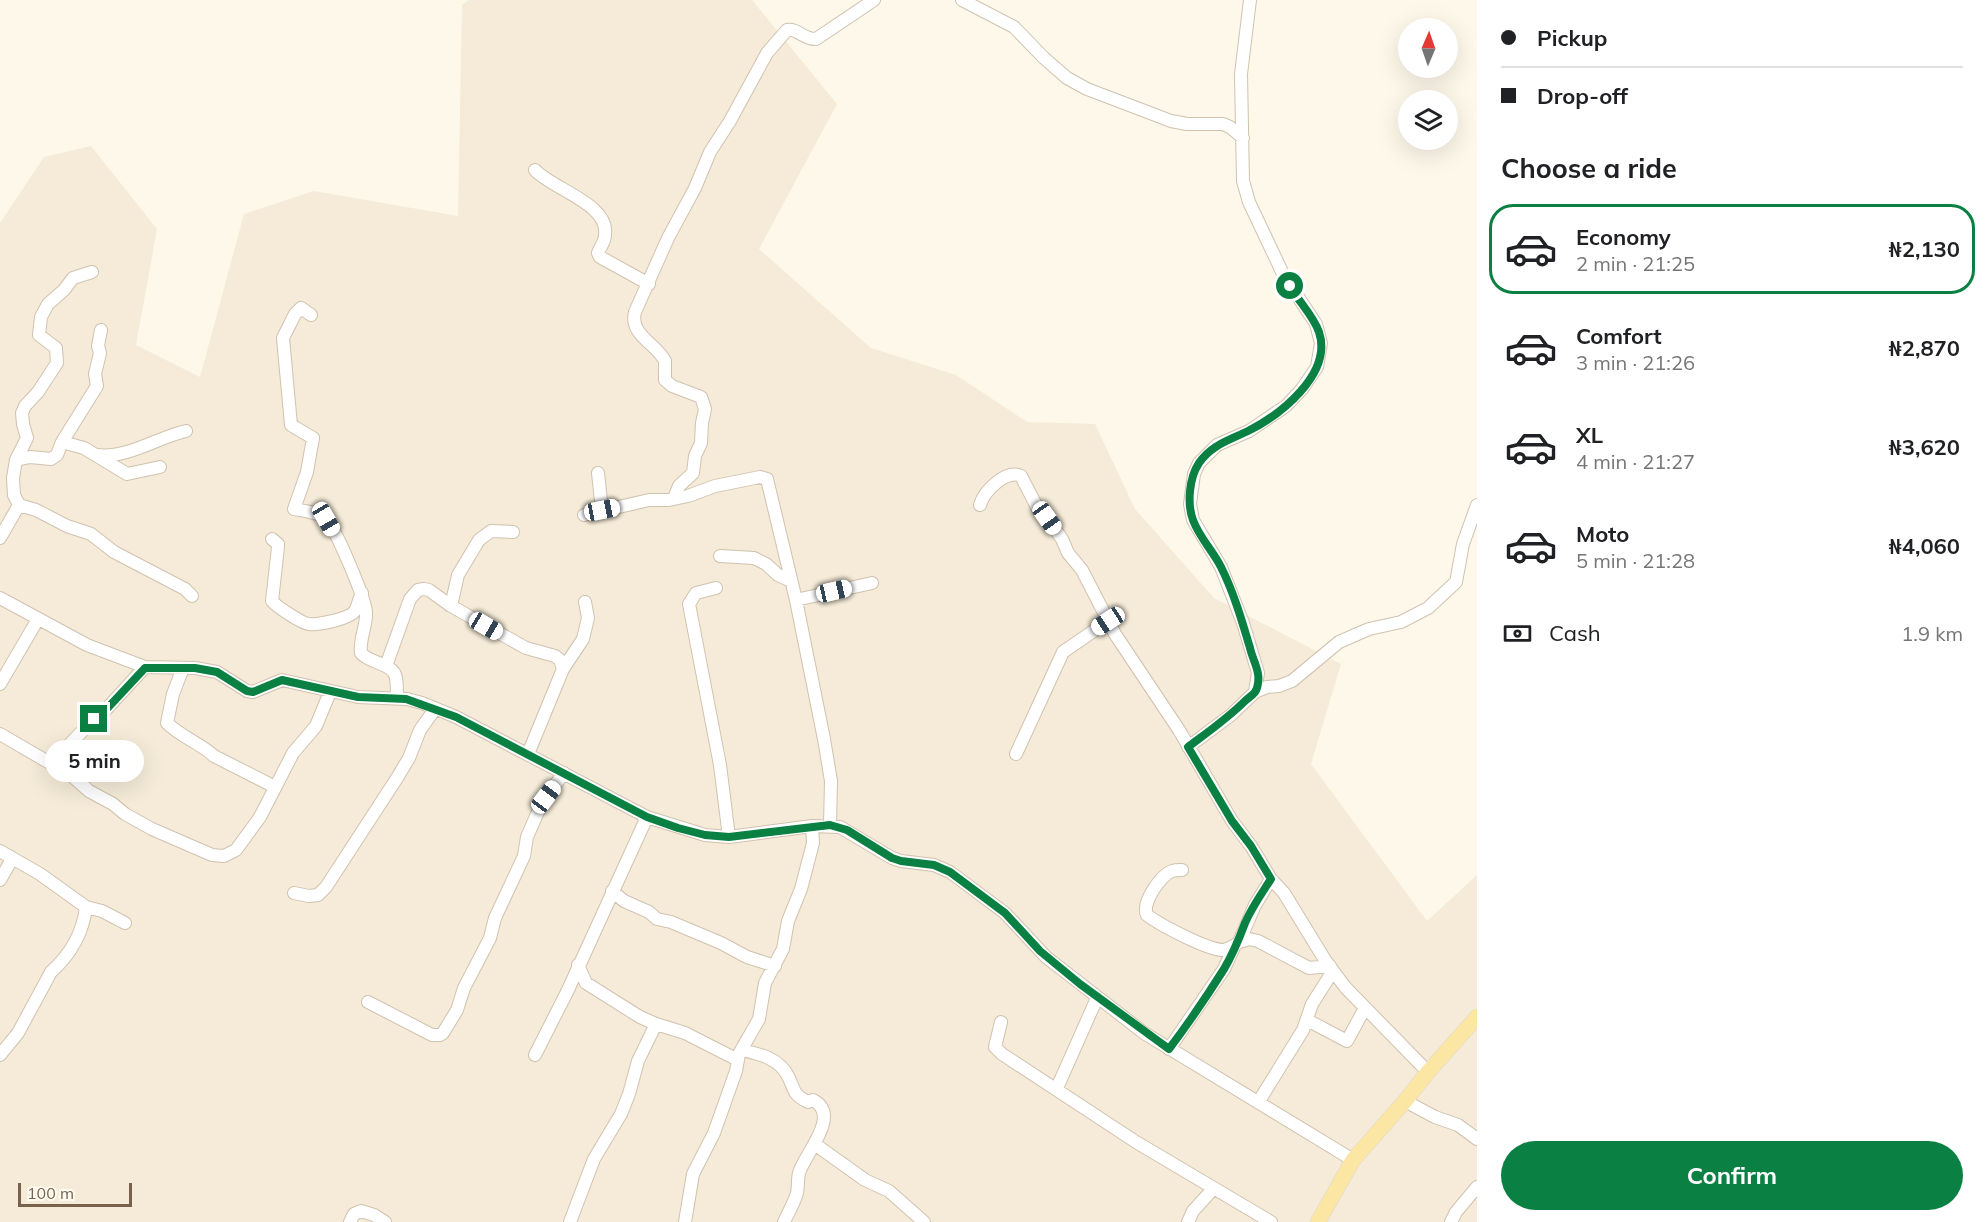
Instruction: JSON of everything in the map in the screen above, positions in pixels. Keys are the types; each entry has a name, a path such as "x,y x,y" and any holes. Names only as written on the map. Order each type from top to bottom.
{"main road":[{"path":"1318,1222 1353,1160 1477,1017"}],"street":[{"path":"674,498 679,486 693,473 695,456 701,443 705,405 701,397 668,383 664,376 663,357 635,328 633,319 635,312 710,152 772,45 790,29 806,38 816,39 874,0"},
{"path":"962,0 1014,27 1067,78 1087,89 1171,121 1187,124 1223,124 1243,138"},
{"path":"1250,0 1241,74 1244,181 1249,202 1283,274 1316,324 1321,343 1317,367 1302,389 1286,406 1257,426 1217,445 1199,463 1194,474 1190,504 1193,520 1221,567 1243,623 1258,673 1255,692"},
{"path":"535,170 555,186 567,190 584,201 599,215 606,231 598,253 600,257 649,284"},
{"path":"0,538 19,505 13,488 14,469 27,438 22,418 25,406 42,387 57,363 56,348 39,334 41,317 48,304 64,290 70,280 92,272"},
{"path":"311,315 301,308 295,314 283,338 284,360 289,381 291,425 313,438 307,472 294,509 310,512 326,519 348,560 362,593 366,618 360,653 372,662 386,666 396,675 397,698"},
{"path":"16,460 30,457 54,458 97,386 95,374 100,353 98,346 101,330"},
{"path":"97,455 132,451 169,435 186,431"},
{"path":"62,442 81,446 127,474 160,467"},
{"path":"598,473 602,510"},
{"path":"980,505 984,496 1004,478 1015,474 1021,476 1038,508 1082,570 1108,621 1232,821 1251,846 1271,879 1284,893 1332,968 1365,1008 1428,1072"},
{"path":"584,515 649,500 688,496 726,484 760,477 767,479 796,600 831,781 830,825"},
{"path":"19,505 36,510 58,523 91,534 114,552 192,596"},
{"path":"1188,747 1231,715 1255,692 1292,681 1339,642 1368,628 1401,622 1414,617 1450,589 1456,582 1463,544 1477,505"},
{"path":"451,606 458,575 479,540 491,531 513,532"},
{"path":"272,539 278,547 272,602 278,606 309,624 328,622 350,615 356,610 362,593"},
{"path":"720,556 759,559 778,575 791,581"},
{"path":"796,600 872,583"},
{"path":"716,588 696,593 689,604 720,765 729,837"},
{"path":"386,666 414,594 418,590 429,590 451,606 526,648 555,656 560,660 563,669"},
{"path":"0,598 87,645 145,668 195,668 217,672 247,691 253,692 282,680 364,698 406,699 456,717 647,817 705,835 729,837 830,825 847,830 892,858 934,865 950,872 1005,913 1046,957 1097,998 1169,1049 1259,1101 1353,1160"},
{"path":"528,754 563,669 584,639 588,618 585,602"},
{"path":"0,684 38,619"},
{"path":"1016,754 1064,652 1108,621"},
{"path":"57,769 64,750 145,668"},
{"path":"183,668 167,723 176,732 214,756 275,787"},
{"path":"1258,673 1271,687"},
{"path":"0,734 72,776 88,790 152,829 219,856 228,855 236,850 260,817 293,753 316,726 330,692"},
{"path":"294,893 318,895 326,887 397,778 409,758 420,729 435,709"},
{"path":"368,1002 432,1035 443,1033 456,1010 479,955 490,938 495,918 524,856 527,837 537,814 546,797 564,773"},
{"path":"535,1055 568,990 647,817"},
{"path":"686,1222 693,1174 714,1133 740,1055 759,1019 765,983 783,949 788,921 813,843 812,826"},
{"path":"0,851 70,893 86,907 102,911 125,923"},
{"path":"0,880 12,859"},
{"path":"1182,870 1168,873 1149,896 1145,911 1151,918 1181,934 1218,949 1226,950 1249,939 1258,941 1309,968 1332,968"},
{"path":"1169,1049 1227,962 1250,914 1271,879"},
{"path":"612,891 624,901 644,909 657,919 671,922 721,943 747,957 775,966"},
{"path":"0,1055 18,1033 51,972 59,966 75,943 84,923 86,907"},
{"path":"1218,949 1227,962"},
{"path":"578,965 586,983 640,1017 740,1055 768,1056 783,1069 794,1093 808,1102 813,1100 820,1103 825,1112 816,1145 799,1173 797,1194 784,1222"},
{"path":"1259,1101 1303,1030 1312,1004 1332,968"},
{"path":"1057,1088 1097,998"},
{"path":"1307,1020 1347,1041 1365,1008"},
{"path":"1001,1022 995,1043 997,1050 1136,1142 1271,1222"},
{"path":"570,1222 594,1160 621,1114 638,1061 656,1024"},
{"path":"1405,1101 1435,1117 1458,1125 1477,1139"},
{"path":"816,1145 865,1180 889,1191 924,1222"},
{"path":"1451,1222 1456,1212 1477,1187"},
{"path":"1188,1222 1193,1212 1213,1189"},
{"path":"350,1222 354,1214 362,1211 385,1222"}],"shaded area":[{"path":"469,0 752,0 837,104 759,249 871,348 956,375 1027,422 1095,424 1135,509 1214,598 1341,664 1311,764 1427,921 1477,875 1477,1222 0,1222 0,223 44,157 91,146 157,229 136,345 200,377 244,214 314,191 458,216 462,5"}],"route":[{"path":"94,719 101,715 145,668 153,666 195,668 217,672 247,691 253,692 282,680 358,697 406,699 422,704 456,717 647,817 678,828 705,835 729,837 812,826 840,827 892,858 934,865 950,872 1005,913 1046,957 1097,998 1169,1049 1224,969 1235,945 1239,942 1245,923 1271,879 1251,846 1232,821 1188,747 1231,715 1255,692 1258,678 1233,596 1221,567 1193,520 1190,504 1194,474 1199,463 1208,453 1217,445 1265,422 1286,406 1311,378 1317,367 1321,352 1320,334 1316,324 1296,298 1290,286"}]}
